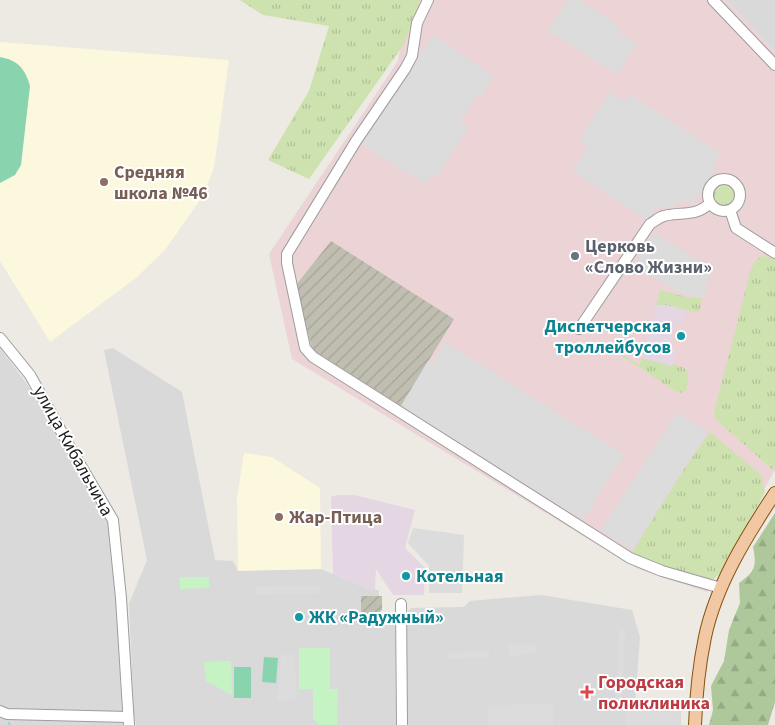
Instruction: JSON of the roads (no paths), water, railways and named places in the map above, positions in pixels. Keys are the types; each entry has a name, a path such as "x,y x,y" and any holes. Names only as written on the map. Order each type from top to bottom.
{"main road":[{"path":"695,725 698,680 705,636 721,588 754,526 775,492"}],"street":[{"path":"428,0 417,23 412,56 405,69 356,141 287,254 287,263 305,348 313,357 630,558 662,571 721,588"},
{"path":"713,0 775,65"},
{"path":"719,179 732,180 738,185 740,198 737,206 730,210 717,209 710,204 708,195 712,184 719,179"},
{"path":"579,329 650,224 664,216 688,214 705,208 710,204"},
{"path":"730,210 736,228 775,253"},
{"name":"улица Кибальчича","path":"0,338 30,375 113,520 121,598 129,721"},
{"path":"400,604 402,725"},
{"path":"0,711 7,714 129,721"}],"place":[{"name":"Средняя школа №46","path":"104,182"},
{"name":"Церковь «Слово Жизни»","path":"575,256"},
{"name":"Диспетчерская троллейбусов","path":"681,336"},
{"name":"Жар-Птица","path":"279,517"},
{"name":"Котельная","path":"406,576"},
{"name":"ЖК «Радужный»","path":"299,617"},
{"name":"Городская поликлиника","path":"587,692"}]}
